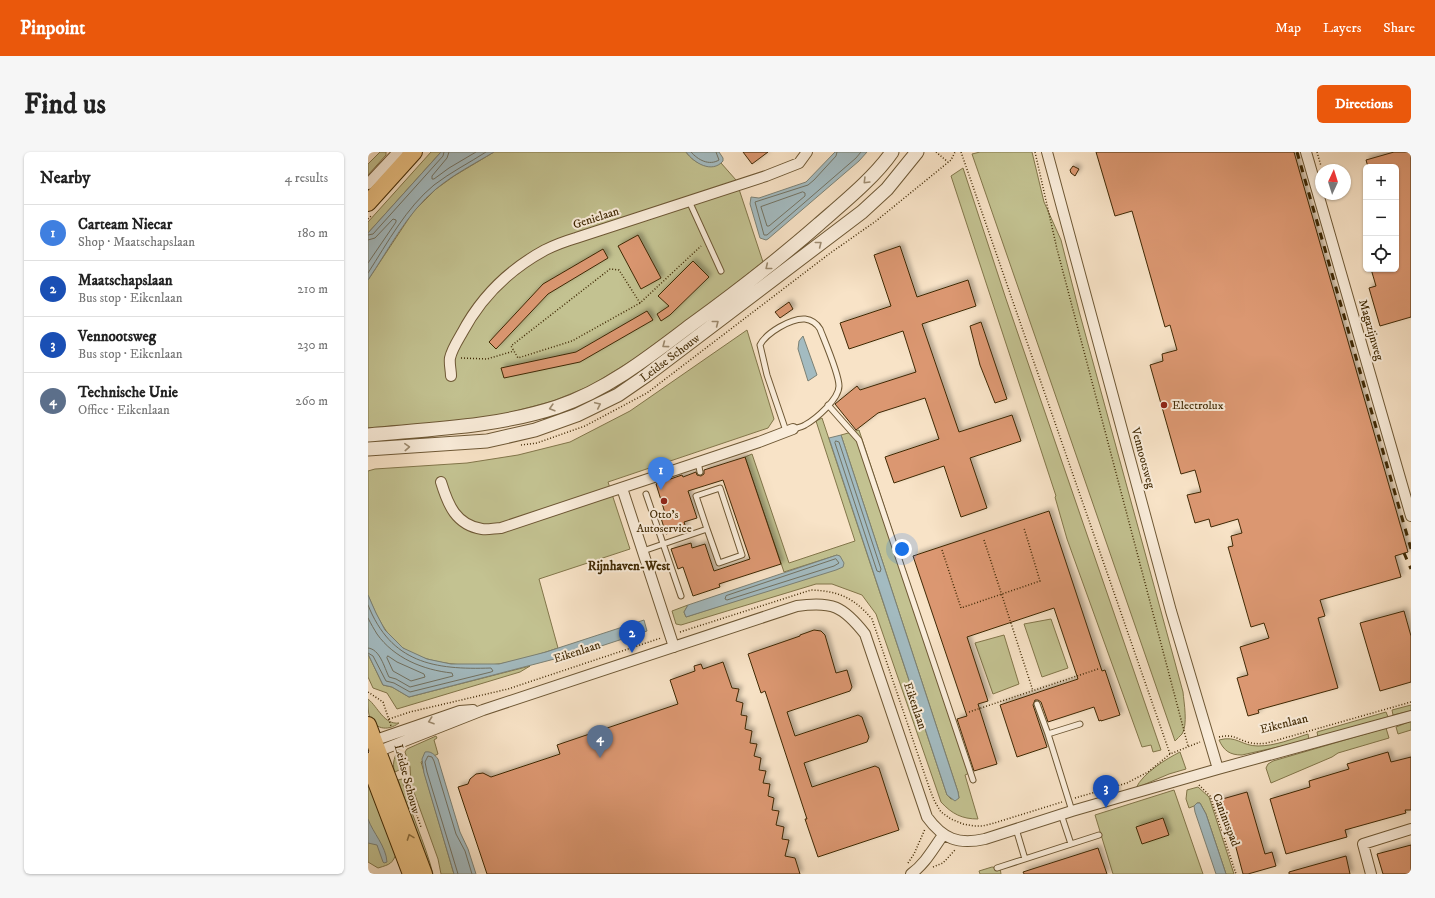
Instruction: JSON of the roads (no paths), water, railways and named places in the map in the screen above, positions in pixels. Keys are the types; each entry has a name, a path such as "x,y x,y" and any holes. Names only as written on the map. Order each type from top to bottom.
{"main road":[{"path":"368,203 414,152"},
{"name":"Leidse Schouw","path":"368,725 371,750 411,874"},
{"name":"Leidse Schouw","path":"371,750 424,874"}],"street":[{"path":"368,184 398,152"},
{"name":"Genielaan","path":"451,376 450,358 468,322 480,305 500,283 527,261 546,249 766,176 799,163 807,152"},
{"name":"Leidse Schouw","path":"368,435 459,428 501,421 558,407 614,380 651,356 790,249 846,201 886,161 892,152"},
{"name":"Leidse Schouw","path":"368,450 487,441 535,430 577,415 618,395 648,375 862,212 887,189 917,152"},
{"name":"Vennootsweg","path":"1047,152 1169,603 1218,769"},
{"name":"Magazijnweg","path":"1306,152 1411,516"},
{"path":"441,482 446,499 455,515 467,524 483,530 501,528 622,488 699,467 789,430"},
{"path":"622,488 674,647"},
{"name":"Eikenlaan","path":"371,750 460,711 483,710 797,606 814,603 826,604 840,609 853,620 865,634 927,817 943,835 958,841 971,842 985,839 1061,814 1196,775 1411,716"},
{"path":"1371,874 1362,844 1411,829"},
{"path":"909,869 922,865 943,835"}],"lane":[{"path":"689,201 722,271"},
{"path":"806,319 816,323 820,329 839,387 834,398 822,412 805,426 789,430 767,375 760,345 776,329 796,320 806,319"},
{"path":"828,405 859,440 973,780"},
{"path":"705,486 707,492"},
{"path":"720,488 742,555 719,563 707,529 696,496 720,488"},
{"path":"646,494 681,596"},
{"path":"643,551 707,529"},
{"path":"1037,704 1072,811"},
{"path":"1048,734 1080,724"},
{"path":"1061,814 1071,844"},
{"path":"1016,829 1025,859"},
{"path":"996,868 1099,835"}],"water":[{"path":"441,152 494,152 464,169 436,189 416,209 407,220 368,280 368,233"},
{"path":"686,152 719,152 723,158 723,161 714,167 703,166"},
{"path":"835,152 867,152 859,161 768,239 766,240 760,238 750,204 751,197 759,198 806,182"},
{"path":"803,336 817,375 808,381 798,349 799,341"},
{"path":"841,435 958,792 959,798 955,801 947,795 829,438"},
{"path":"837,555 840,556 844,563 843,567 836,570 686,617 684,612 688,605"},
{"path":"368,595 385,630 403,648 427,659 451,664 499,664 546,652 644,620 647,631 589,650 409,697 392,687 383,685 368,654"},
{"path":"425,752 432,753 438,759 460,832 468,849 476,874 454,874 424,773 422,759"},
{"path":"1197,803 1200,803 1206,814 1226,874 1216,874 1195,812 1194,806"},
{"path":"368,819 382,845 387,862 383,862 377,845 368,843"}],"railway":[{"path":"1297,152 1411,549"},
{"path":"1404,553 1411,569"}],"place":[{"name":"Electrolux","path":"1164,405"},
{"name":"Carteam Niecar","path":"661,490"},
{"name":"Otto's Autoservice","path":"664,501"},
{"name":"Maatschapslaan","path":"632,653"},
{"name":"Technische Unie","path":"600,758"},
{"name":"Vennootsweg","path":"1106,808"}],"district":[{"name":"Rijnhaven-West","path":"629,566"}]}
